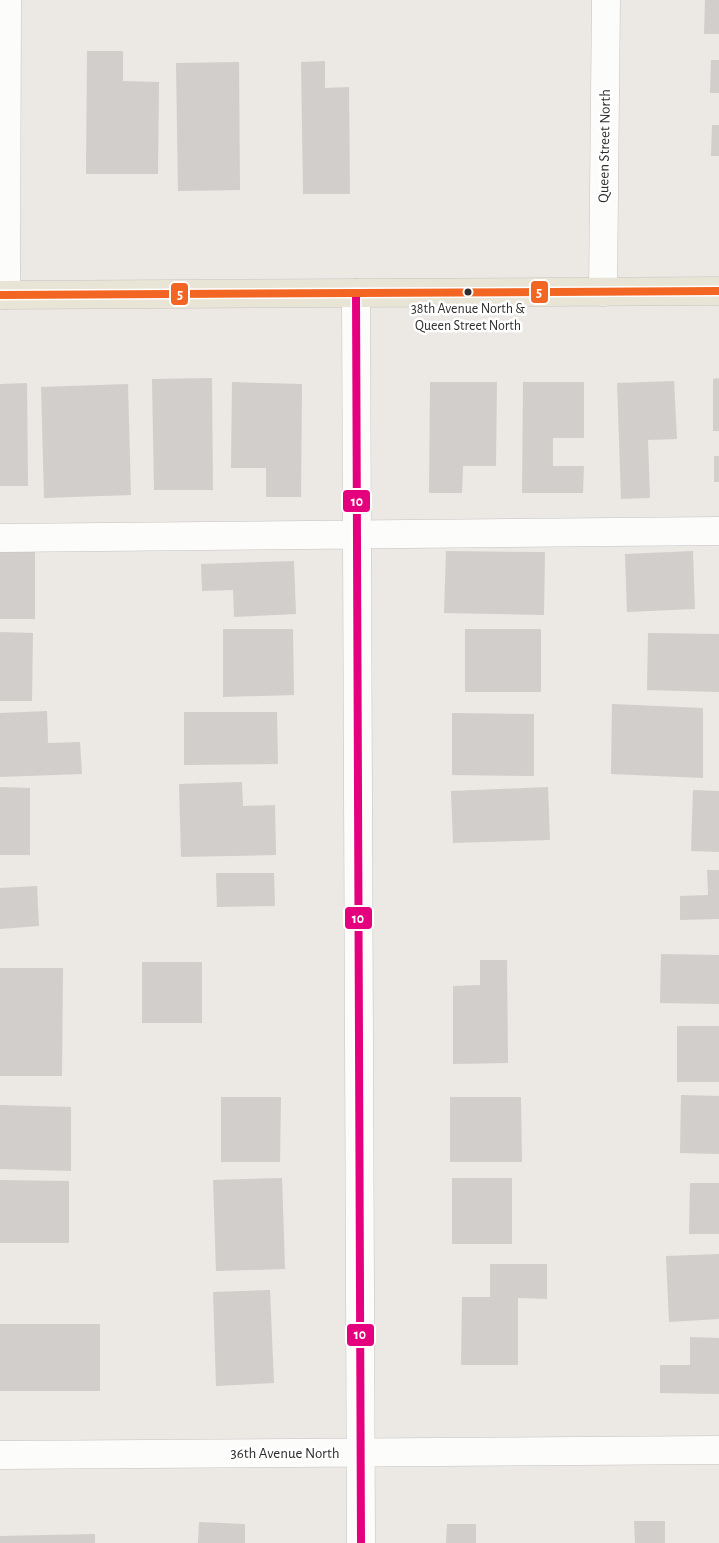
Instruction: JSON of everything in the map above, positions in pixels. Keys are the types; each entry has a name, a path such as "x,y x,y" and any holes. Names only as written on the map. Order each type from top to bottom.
{"main road":[{"path":"3,295 719,291"}],"street":[{"path":"3,295 7,0"},
{"name":"Queen Street North","path":"602,292 606,0"},
{"path":"356,293 361,1543"},
{"path":"0,538 719,531"},
{"name":"36th Avenue North","path":"0,1455 719,1450"}],"building":[{"path":"705,0 719,0 719,34 704,34"},
{"path":"87,51 123,51 123,81 159,82 158,174 86,174"},
{"path":"711,60 719,60 719,93 710,93"},
{"path":"325,61 325,88 349,87 350,194 303,194 301,62"},
{"path":"239,62 240,190 178,191 176,63"},
{"path":"712,125 719,125 719,156 711,156"},
{"path":"212,378 213,490 154,490 152,379"},
{"path":"719,378 719,431 713,431 713,379"},
{"path":"674,381 677,439 648,440 650,498 621,499 617,383"},
{"path":"232,382 302,384 301,497 266,497 266,468 231,468"},
{"path":"430,382 497,382 496,466 463,466 462,493 429,493"},
{"path":"523,382 584,382 584,438 553,438 553,466 584,466 583,493 522,493"},
{"path":"27,383 28,486 0,486 0,384"},
{"path":"128,384 131,495 44,498 41,387"},
{"path":"714,456 719,456 719,482 714,482"},
{"path":"0,550 35,550 35,619 0,619"},
{"path":"446,551 545,552 544,615 444,613"},
{"path":"693,551 695,609 627,612 625,554"},
{"path":"294,561 296,614 234,617 233,590 202,591 201,564"},
{"path":"223,629 293,629 294,695 223,697"},
{"path":"465,629 541,629 541,692 465,692"},
{"path":"0,632 33,633 32,701 0,701"},
{"path":"648,633 719,634 719,692 647,690"},
{"path":"612,704 703,708 703,778 611,774"},
{"path":"47,711 48,743 80,742 82,774 0,777 0,713"},
{"path":"184,712 277,712 278,764 184,765"},
{"path":"452,713 534,714 534,776 452,775"},
{"path":"242,782 243,806 275,805 276,855 181,857 179,784"},
{"path":"0,787 30,788 30,855 0,855"},
{"path":"548,787 550,840 453,843 451,791"},
{"path":"693,790 719,791 719,852 691,851"},
{"path":"707,870 719,870 719,919 680,920 680,896 708,895"},
{"path":"216,873 274,873 275,906 217,907"},
{"path":"37,886 39,926 0,929 0,888"},
{"path":"661,954 719,955 719,1004 660,1003"},
{"path":"480,960 507,960 508,1063 453,1064 453,986 480,985"},
{"path":"142,962 202,962 202,1023 142,1023"},
{"path":"0,968 63,968 62,1076 0,1076"},
{"path":"677,1026 719,1026 719,1082 677,1082"},
{"path":"681,1095 719,1096 719,1154 680,1153"},
{"path":"221,1097 281,1097 280,1162 221,1162"},
{"path":"450,1097 521,1097 522,1162 450,1162"},
{"path":"0,1105 71,1107 71,1171 0,1169"},
{"path":"282,1178 285,1269 216,1271 213,1180"},
{"path":"452,1178 512,1178 512,1244 452,1244"},
{"path":"0,1180 69,1181 69,1243 0,1243"},
{"path":"690,1183 719,1183 719,1234 689,1234"},
{"path":"719,1254 719,1319 669,1322 666,1256"},
{"path":"490,1264 547,1264 547,1299 518,1298 518,1365 461,1365 462,1297 490,1297"},
{"path":"270,1290 274,1383 216,1386 213,1292"},
{"path":"0,1324 100,1324 100,1391 0,1391"},
{"path":"690,1337 719,1338 719,1394 660,1393 660,1365 690,1365"},
{"path":"634,1521 665,1521 665,1543 635,1543"},
{"path":"199,1522 245,1524 245,1543 198,1543"},
{"path":"447,1524 476,1524 476,1543 446,1543"},
{"path":"95,1534 95,1543 0,1543 0,1536"}],"transit line":[{"name":"5","path":"0,295 719,291"},
{"name":"10","path":"356,293 361,1543"}],"place":[{"name":"38th Avenue North & Queen Street North","path":"468,292"}]}
